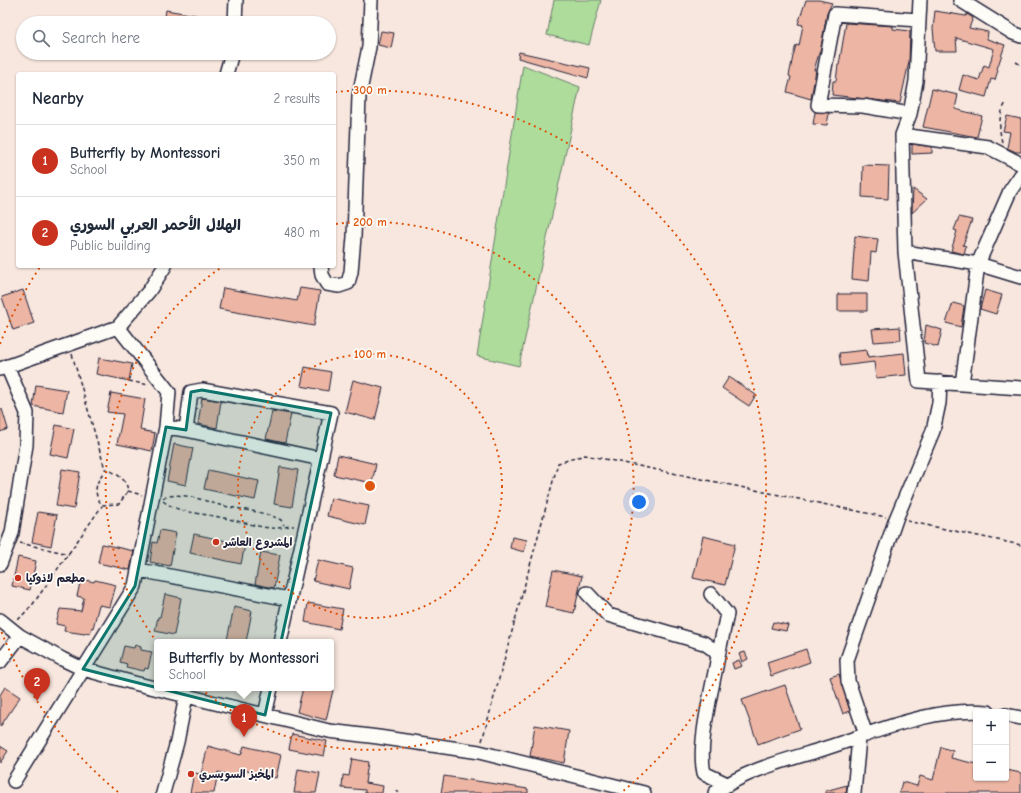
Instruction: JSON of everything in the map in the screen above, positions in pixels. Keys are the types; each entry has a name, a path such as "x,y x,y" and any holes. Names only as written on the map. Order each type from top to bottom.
{"street":[{"path":"235,16 236,0"},
{"path":"321,268 322,276 327,284 339,286 348,283 350,278 354,237 359,96 369,47 371,0"},
{"path":"920,0 918,20 918,58 910,114 902,135 905,252 919,381 1021,388"},
{"path":"960,0 1013,34 1021,36"},
{"path":"910,114 863,106 818,105 834,14 918,20"},
{"path":"227,72 230,60"},
{"path":"902,135 988,146 1021,164"},
{"path":"962,384 978,264 1010,191 1021,175"},
{"path":"905,252 978,264 1021,277"},
{"path":"0,564 12,533 26,445 27,413 3,368 118,327 149,291 164,268"},
{"path":"14,781 135,586 139,570 166,427 169,392 118,327"},
{"path":"854,793 863,736 848,681 847,660 896,519 933,431 939,403 940,382"},
{"path":"186,430 191,392 202,390 331,413 281,639"},
{"path":"166,427 321,459"},
{"path":"139,570 289,599"},
{"path":"587,593 608,615 704,643 714,650 718,656"},
{"path":"711,594 728,614 718,656 703,743 702,764 704,773 727,784"},
{"path":"0,662 10,628 40,648 83,669 154,688"},
{"path":"167,691 328,731 479,752 644,793"},
{"path":"266,715 270,691"},
{"path":"163,793 177,742 186,696"},
{"path":"714,793 727,784 756,771 863,736 931,715 959,711 973,711"},
{"path":"1009,716 1021,718"}],"path":[{"path":"1016,62 1021,65"},
{"path":"1006,103 999,123 1006,156"},
{"path":"69,344 104,470 115,472 128,488 128,491 118,504 102,505"},
{"path":"129,381 166,389"},
{"path":"479,752 558,462 585,455 1021,545"},
{"path":"102,505 98,500 95,491 96,482 103,473"},
{"path":"284,526 281,520 271,515 192,497 177,496 159,499 168,505 188,512 272,528 294,526"},
{"path":"10,628 33,604 102,505"},
{"path":"18,542 69,554"},
{"path":"396,790 399,793"}],"highlighted area":[{"path":"202,390 331,413 265,715 83,669 135,586 166,427 186,430 191,392"}],"green space":[{"path":"554,0 601,0 589,45 547,35"},
{"path":"523,65 580,87 519,366 477,356"}],"building":[{"path":"806,0 819,0 832,3 827,13 821,47 814,70 816,70 811,99 787,92 791,77 789,76 793,56 796,45 799,46 803,25 798,24"},
{"path":"166,10 201,16 165,16"},
{"path":"935,11 966,16 967,14 973,18 969,28 988,32 987,39 1005,45 995,80 991,79 986,97 959,90 963,75 979,80 984,65 989,67 994,49 956,38 957,51 935,51 933,28"},
{"path":"846,23 893,26 893,29 910,31 909,62 900,103 832,95 833,81 836,81"},
{"path":"381,31 394,33 391,48 378,45"},
{"path":"519,52 590,68 588,78 518,58"},
{"path":"932,89 958,95 955,109 982,116 977,137 923,127"},
{"path":"815,112 829,113 827,125 813,124"},
{"path":"1007,116 1021,119 1021,152 1016,152 1007,148 1010,132 1003,131"},
{"path":"912,144 932,147 932,153 912,154"},
{"path":"863,165 889,166 888,199 862,197"},
{"path":"913,189 927,199 912,213"},
{"path":"959,217 972,220 963,245 966,246 964,254 951,251 957,231 954,230"},
{"path":"855,236 878,239 876,253 871,252 869,281 852,279"},
{"path":"223,288 297,301 300,288 320,291 314,326 219,309"},
{"path":"23,290 34,323 13,330 2,297"},
{"path":"985,290 1002,295 996,314 980,309"},
{"path":"838,294 867,294 867,311 838,311"},
{"path":"953,303 964,306 961,327 946,323"},
{"path":"926,325 942,330 938,347 924,343"},
{"path":"900,327 901,340 874,342 872,329"},
{"path":"867,350 868,357 904,353 906,375 876,378 874,362 841,366 839,353"},
{"path":"99,358 132,364 129,381 96,374"},
{"path":"305,367 331,372 328,391 301,386"},
{"path":"729,377 756,395 749,406 722,388"},
{"path":"353,380 383,388 375,420 345,412"},
{"path":"36,385 67,390 63,412 33,406"},
{"path":"111,393 145,399 140,430 155,433 152,451 117,444 123,414 107,412"},
{"path":"202,398 221,401 217,428 198,424"},
{"path":"0,409 2,409 8,429 0,432"},
{"path":"272,411 291,414 285,443 266,439"},
{"path":"56,425 74,429 68,458 50,454"},
{"path":"174,444 193,448 186,485 167,481"},
{"path":"338,455 376,464 372,483 334,475"},
{"path":"280,467 298,470 292,507 274,504"},
{"path":"62,469 80,472 74,509 56,506"},
{"path":"208,470 259,481 255,500 204,489"},
{"path":"331,498 369,506 365,525 327,516"},
{"path":"38,512 57,515 51,546 32,542"},
{"path":"160,530 176,533 170,566 150,562 153,542 157,543"},
{"path":"194,534 245,545 241,564 190,553"},
{"path":"703,536 735,544 725,585 693,578"},
{"path":"512,537 527,540 524,552 510,548"},
{"path":"102,544 134,551 130,570 98,563"},
{"path":"261,552 280,555 274,588 255,584"},
{"path":"18,557 36,561 30,590 12,586"},
{"path":"318,560 353,568 349,589 313,581"},
{"path":"553,570 582,576 574,613 545,607"},
{"path":"81,579 94,582 95,580 116,585 110,607 99,605 90,634 64,631 65,626 56,624 60,609 81,611 84,598 77,596"},
{"path":"165,594 181,598 174,635 155,631"},
{"path":"308,603 343,609 339,629 305,622"},
{"path":"234,607 252,611 247,639 227,639"},
{"path":"773,622 788,625 786,631 771,628"},
{"path":"135,645 141,647 141,650 152,652 148,669 145,668 144,671 126,667 127,664 120,662 124,646 134,648"},
{"path":"806,649 810,662 771,676 767,662"},
{"path":"745,652 748,659 742,662 739,654"},
{"path":"739,660 742,666 734,669 732,663"},
{"path":"839,674 850,711 843,714 830,677"},
{"path":"785,685 800,729 758,744 742,700"},
{"path":"5,687 20,697 0,727 0,695"},
{"path":"302,691 333,691 326,720 297,712"},
{"path":"535,725 569,731 564,763 530,756"},
{"path":"292,734 327,741 324,756 289,749"},
{"path":"0,746 8,751 0,763"},
{"path":"208,746 241,755 244,746 281,755 276,778 239,769 237,777 218,772 214,793 190,793 194,773 201,774"},
{"path":"941,747 953,751 951,758 973,763 973,781 1009,781 1009,771 1021,773 1021,793 899,793 902,782 917,786 920,776 933,780"},
{"path":"352,759 368,762 365,783 383,786 382,793 365,793 365,790 342,788 343,775 349,776"},
{"path":"298,769 320,773 316,793 294,793"},
{"path":"444,776 528,789 528,793 441,793"},
{"path":"847,785 846,793 826,793 825,791"}],"place":[{"name":"المشروع العاشر","path":"216,542"},
{"name":"مطعم لاذوكيا","path":"18,578"},
{"name":"الهلال الأحمر العربي السوري","path":"37,701"},
{"name":"Butterfly by Montessori","path":"244,737"},
{"name":"المخبز السويسري","path":"191,774"}]}
